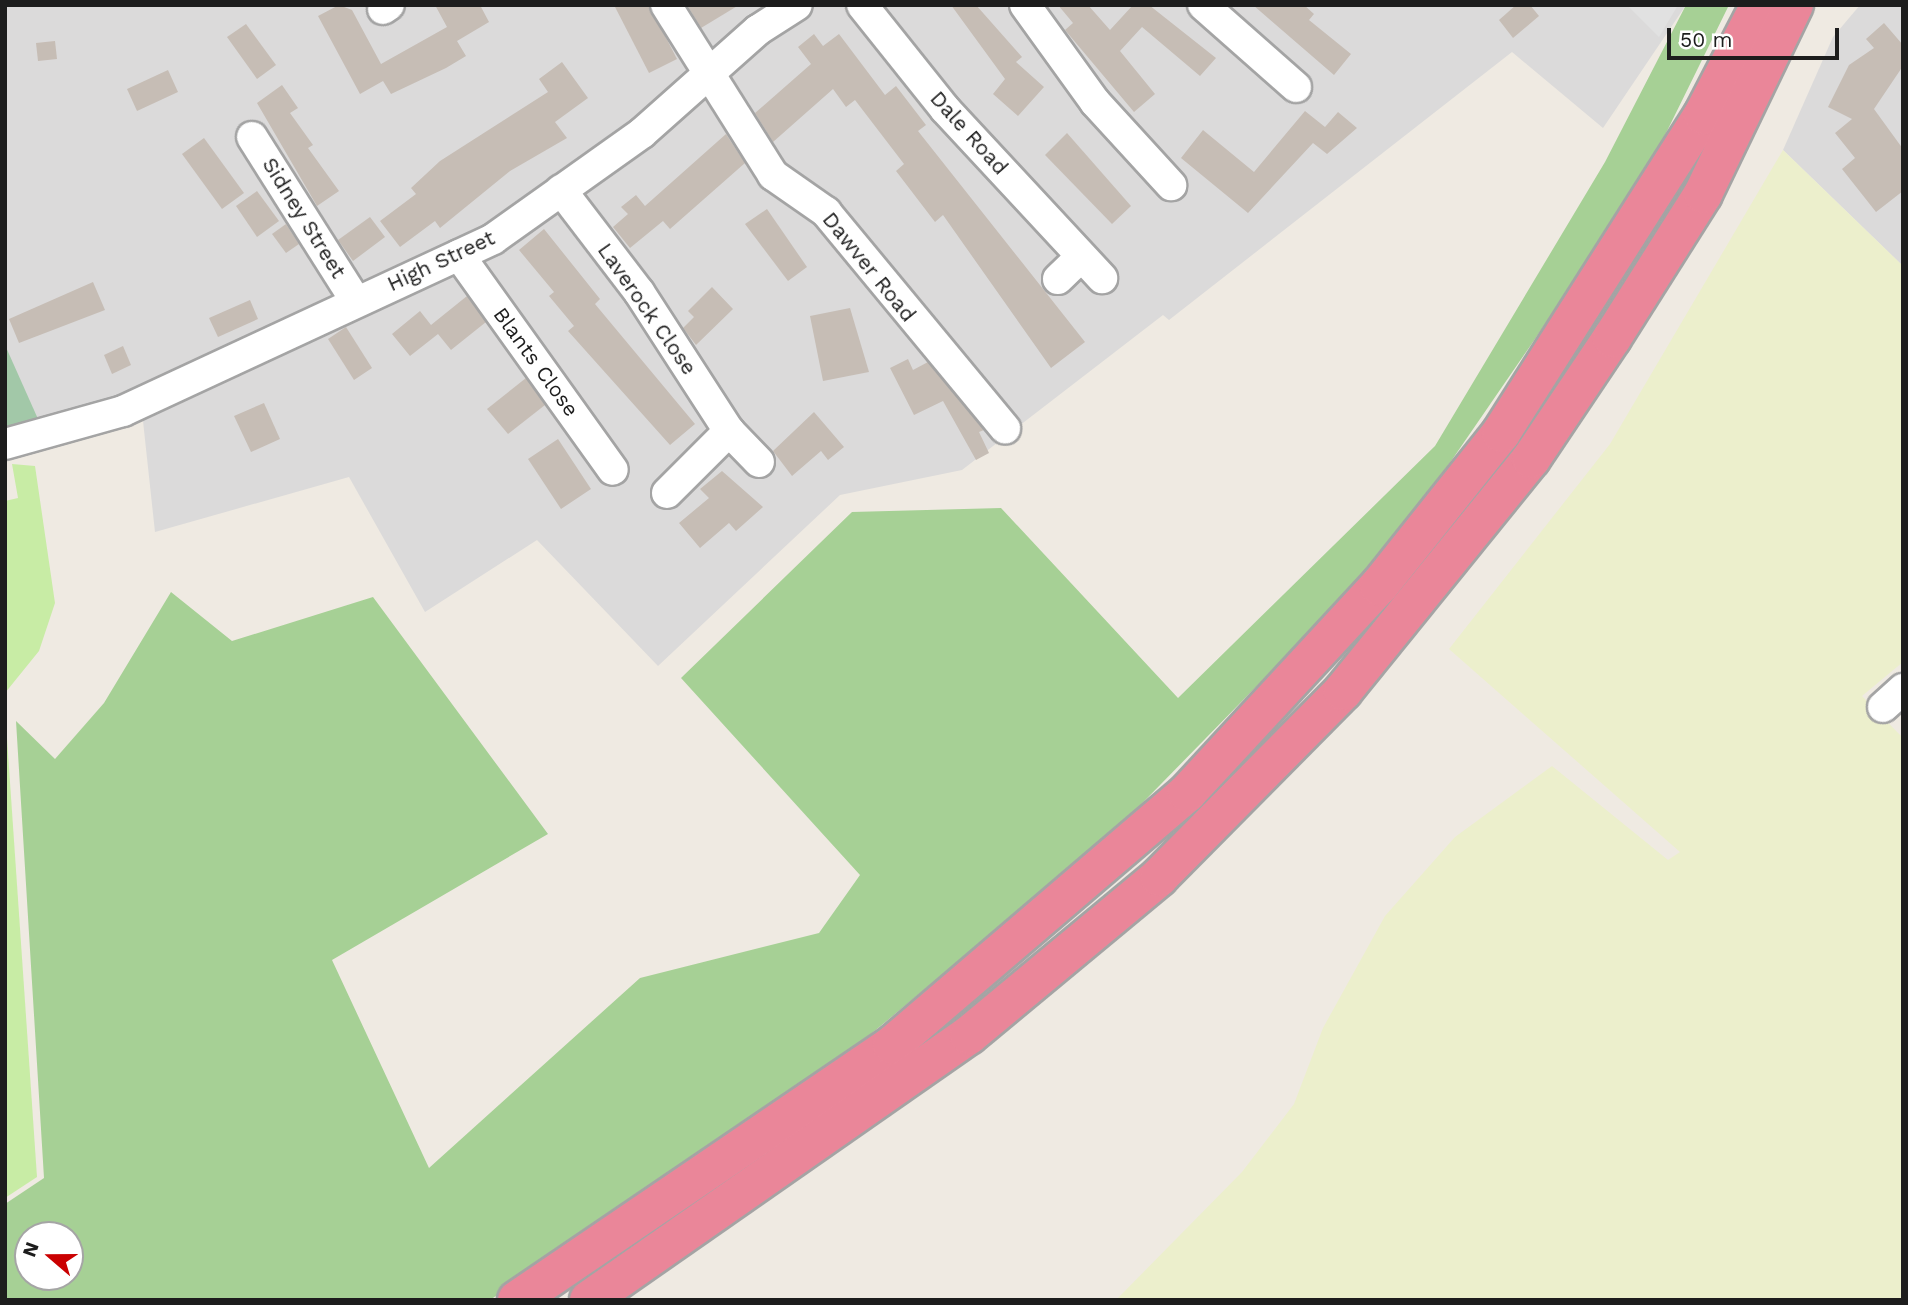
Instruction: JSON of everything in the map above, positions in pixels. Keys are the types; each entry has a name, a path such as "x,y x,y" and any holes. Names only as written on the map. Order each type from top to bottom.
{"highway":[{"path":"517,1300 892,1045 1008,952 1196,784 1379,586 1501,433 1703,115 1760,5"},
{"path":"589,1300 898,1090 1001,1010 1159,877 1343,691 1531,459 1612,338 1703,194 1794,5"}],"street":[{"name":"Dawver Road","path":"666,5 706,77 773,175 826,212 1005,428"},
{"name":"High Street","path":"5,443 79,425 182,385 355,300 459,255 561,190 797,5"},
{"name":"Dale Road","path":"862,5 945,109 1102,278"},
{"path":"1025,5 1095,103 1171,185"},
{"path":"1203,5 1274,81"},
{"name":"Sidney Street","path":"253,137 355,300"},
{"name":"Laverock Close","path":"561,190 639,292 729,430 759,462"},
{"name":"Blants Close","path":"459,255 613,470"},
{"path":"1058,279 1081,257"},
{"path":"667,492 729,430"}],"shaded area":[{"path":"5,5 1686,5 1603,128 1512,52 1169,320 1163,315 962,470 840,495 658,666 537,540 425,612 349,477 155,532 143,421 5,460"},
{"path":"1627,5 1678,5 1659,37"},
{"path":"1860,5 1903,5 1903,266 1783,150 1833,37"}],"green space":[{"path":"1686,5 1729,5 1640,186 1390,550 1115,831 824,1073 490,1300 5,1300 5,1204 44,1178 16,721 55,759 104,703 171,592 232,641 373,597 548,834 332,960 429,1168 640,978 819,933 860,875 681,678 852,512 1001,508 1178,698 1435,446 1605,162"},
{"path":"1783,150 1903,266 1903,662 1862,696 1903,738 1903,1300 1116,1300 1242,1172 1294,1104 1323,1028 1385,916 1455,837 1552,766 1668,860 1680,852 1449,649 1610,444"},
{"path":"5,345 38,419 5,428"},
{"path":"12,464 35,466 55,603 39,651 5,693 5,501 18,498"},
{"path":"5,709 37,1177 5,1198"}],"building":[{"path":"339,5 352,10 381,64 447,27 435,5 480,5 489,22 457,41 466,56 446,68 391,94 383,81 360,94 318,16"},
{"path":"614,5 649,5 677,59 649,73"},
{"path":"687,5 739,5 701,28"},
{"path":"951,5 976,5 1022,57 1016,62 1044,87 1018,116 993,94 1005,79"},
{"path":"1058,5 1088,5 1110,30 1133,5 1149,5 1216,58 1200,76 1142,27 1120,51 1155,94 1134,112 1065,30 1073,23"},
{"path":"1253,5 1304,5 1314,14 1309,20 1351,54 1334,75"},
{"path":"1516,5 1530,5 1539,16 1513,38 1499,20"},
{"path":"1884,23 1903,45 1903,66 1874,109 1903,149 1903,191 1876,212 1842,169 1855,158 1835,133 1852,119 1828,107 1849,65 1874,48 1866,39"},
{"path":"246,24 276,65 257,79 227,37"},
{"path":"814,34 823,46 839,34 885,95 896,86 926,125 918,131 1085,342 1051,368 943,215 935,222 896,171 904,164 855,100 846,107 833,89 773,142 755,113 811,64 798,47"},
{"path":"55,41 57,59 38,61 36,43"},
{"path":"562,62 588,98 555,122 567,138 510,171 440,228 435,221 400,247 380,221 416,194 411,188 440,161 548,92 539,79"},
{"path":"168,70 178,92 137,111 127,89"},
{"path":"282,85 298,108 290,113 313,145 308,148 339,191 317,206 257,103"},
{"path":"1305,111 1325,127 1338,112 1357,128 1327,154 1313,143 1248,213 1181,158 1203,130 1254,172"},
{"path":"1067,133 1131,206 1112,224 1045,155"},
{"path":"726,134 745,163 670,229 663,221 630,248 613,227 628,214 621,207 636,195 645,206"},
{"path":"204,138 244,193 222,209 182,154"},
{"path":"257,191 279,221 257,237 236,206"},
{"path":"767,209 807,267 788,281 745,224"},
{"path":"370,217 385,237 353,261 338,240"},
{"path":"286,224 299,244 286,253 272,234"},
{"path":"544,229 600,299 595,304 695,424 670,445 568,331 574,326 549,296 554,292 519,250"},
{"path":"93,282 105,310 19,343 9,319"},
{"path":"712,287 733,309 696,345 683,328 694,317 688,311"},
{"path":"467,296 486,322 451,350 438,334 410,356 392,334 420,311 431,325"},
{"path":"250,300 258,319 218,337 209,318"},
{"path":"850,308 869,372 823,381 810,316"},
{"path":"346,327 372,368 354,380 328,339"},
{"path":"123,346 131,365 112,374 104,355"},
{"path":"908,359 913,370 928,362 984,430 979,432 989,453 976,460 943,401 914,415 890,368"},
{"path":"526,378 545,405 508,434 487,409"},
{"path":"264,403 280,439 251,452 234,416"},
{"path":"814,412 844,447 828,460 821,451 792,476 773,451"},
{"path":"558,439 591,489 561,509 528,459"},
{"path":"722,471 763,507 736,531 729,523 700,548 679,523 709,498 700,489"}]}
